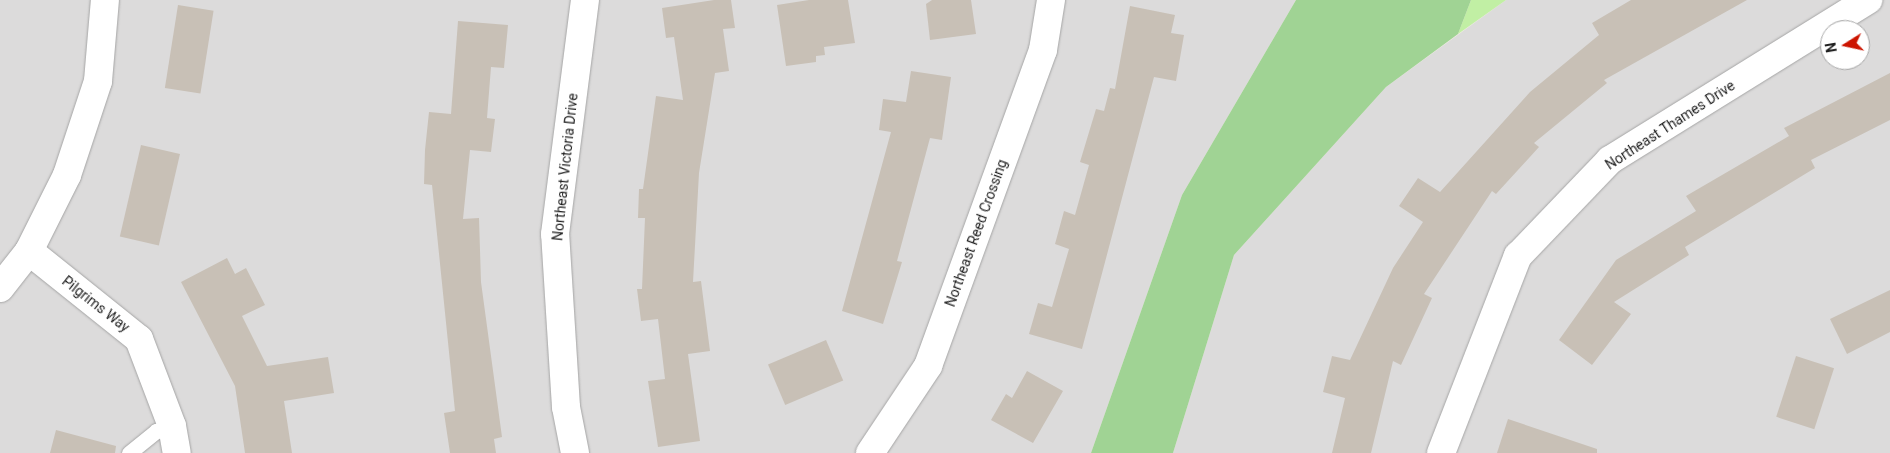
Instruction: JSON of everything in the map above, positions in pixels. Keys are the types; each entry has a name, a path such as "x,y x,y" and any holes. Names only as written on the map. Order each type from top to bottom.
{"street":[{"path":"0,288 29,251 67,175 98,81 105,0"},
{"name":"Northeast Victoria Drive","path":"575,453 566,407 555,234 585,0"},
{"name":"Northeast Reed Crossing","path":"870,453 928,366 1043,50 1052,0"},
{"name":"Northeast Thames Drive","path":"1441,453 1518,256 1610,160 1868,0"},
{"name":"Pilgrims Way","path":"29,251 139,338 172,426 177,453"}],"lane":[{"path":"129,453 156,431 172,426"}],"shaded area":[{"path":"0,0 1296,0 1182,195 1091,453 0,453"},
{"path":"1506,0 1890,0 1890,453 1173,453 1234,255 1386,87"}],"green space":[{"path":"1296,0 1471,0 1458,34 1386,87 1234,255 1173,453 1091,453 1182,195"},
{"path":"1471,0 1506,0 1458,34"}],"building":[{"path":"714,0 731,0 735,28 723,29 729,71 715,73 699,173 693,282 701,281 710,351 688,354 700,441 658,447 648,381 665,379 658,319 641,321 637,289 642,289 645,218 638,218 639,189 643,189 656,96 683,100 674,37 666,38 662,8"},
{"path":"809,0 848,0 855,43 824,47 825,55 816,56 816,62 786,66 777,5"},
{"path":"932,0 971,0 976,34 930,40 926,4"},
{"path":"1631,0 1747,0 1604,80 1607,83 1534,143 1539,147 1496,194 1492,191 1424,294 1432,298 1401,365 1393,361 1371,453 1332,453 1345,398 1323,392 1332,356 1350,360 1393,268 1423,222 1399,206 1418,178 1440,192 1530,92 1599,35 1592,23"},
{"path":"178,5 214,11 200,94 165,88"},
{"path":"1130,6 1175,15 1171,33 1184,35 1176,81 1154,77 1082,349 1029,334 1038,303 1052,307 1069,249 1055,244 1064,211 1075,215 1089,165 1080,162 1096,109 1104,111 1110,88 1115,89"},
{"path":"458,21 508,25 504,68 491,67 487,118 495,119 491,152 470,150 463,219 479,218 481,282 502,437 494,439 496,453 450,453 444,413 455,411 432,185 424,184 425,150 429,112 451,114"},
{"path":"911,71 951,77 942,140 930,138 897,261 902,262 883,324 842,311 891,132 879,130 883,99 906,102"},
{"path":"1890,73 1890,120 1811,160 1815,168 1685,247 1689,255 1614,302 1631,314 1592,365 1559,340 1616,260 1696,211 1686,196 1789,136 1784,128"},
{"path":"141,145 180,154 159,246 120,237"},
{"path":"227,258 235,274 246,268 265,305 242,316 267,366 328,357 334,393 284,401 292,453 245,453 235,386 181,282"},
{"path":"1890,290 1890,332 1847,354 1830,319"},
{"path":"826,340 843,381 785,405 768,365"},
{"path":"1796,356 1834,368 1814,429 1776,417"},
{"path":"1027,371 1063,391 1033,443 991,420 1006,394 1012,398"},
{"path":"1508,419 1597,449 1597,453 1497,453"},
{"path":"56,430 116,446 115,453 50,453"}]}
